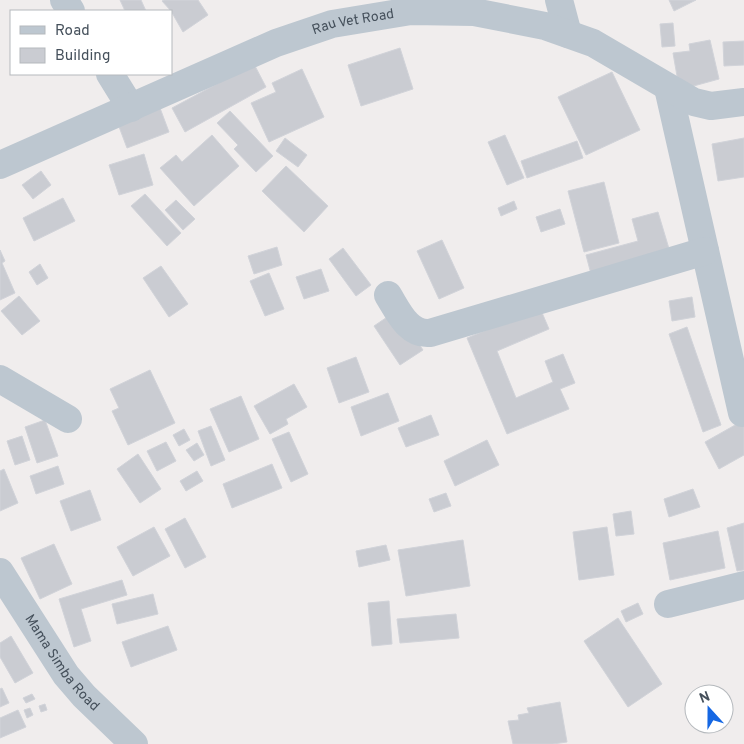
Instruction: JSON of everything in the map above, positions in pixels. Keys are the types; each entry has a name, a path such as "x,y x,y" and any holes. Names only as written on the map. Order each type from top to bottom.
{"street":[{"path":"559,0 568,34"},
{"name":"Rau Vet Road","path":"0,166 276,43 332,24 411,11 474,12 545,26 593,43 694,102 711,106 744,102"},
{"path":"111,75 131,108"},
{"path":"668,88 742,413"},
{"path":"388,294 410,328 420,334 705,251"},
{"path":"0,379 68,419"},
{"name":"Mama Simba Road","path":"0,572 66,675 84,696 134,744"},
{"path":"668,604 744,585"}],"building":[{"path":"120,0 141,0 146,10 125,10"},
{"path":"198,0 208,15 183,32 172,10 162,1"},
{"path":"669,0 696,0 674,11"},
{"path":"673,23 675,46 662,47 660,24"},
{"path":"710,40 719,79 690,87 677,76 673,53 690,51 689,44"},
{"path":"744,41 744,65 724,66 723,42"},
{"path":"400,48 413,89 361,106 348,65"},
{"path":"254,64 266,87 185,132 172,108"},
{"path":"302,69 324,117 269,142 251,103 276,92 272,83"},
{"path":"612,72 640,130 586,155 558,97"},
{"path":"160,108 169,132 127,148 118,124"},
{"path":"230,111 273,156 256,172 234,149 238,145 217,123"},
{"path":"212,135 239,166 194,206 160,168 176,155 182,162"},
{"path":"505,135 524,178 507,185 488,142"},
{"path":"285,138 307,155 298,167 276,151"},
{"path":"744,138 744,177 718,181 712,144"},
{"path":"577,141 583,158 527,178 521,161"},
{"path":"144,154 153,185 119,195 109,165"},
{"path":"286,166 328,206 304,232 262,191"},
{"path":"41,171 51,185 33,199 22,185"},
{"path":"604,182 619,243 584,252 568,191"},
{"path":"145,194 181,233 167,246 131,206"},
{"path":"63,198 75,221 34,241 23,218"},
{"path":"176,200 195,219 183,230 165,210"},
{"path":"514,201 517,209 501,216 498,208"},
{"path":"560,209 565,224 541,232 536,217"},
{"path":"658,212 670,252 591,274 586,255 638,241 632,219"},
{"path":"442,240 464,288 439,299 417,251"},
{"path":"277,247 282,265 254,274 248,256"},
{"path":"343,248 371,285 356,296 329,259"},
{"path":"0,250 5,261 2,263 15,293 0,300"},
{"path":"40,264 48,278 37,285 29,272"},
{"path":"161,266 188,304 169,317 143,278"},
{"path":"321,269 329,291 304,299 296,277"},
{"path":"269,273 284,309 265,316 250,281"},
{"path":"19,296 40,321 22,335 1,311"},
{"path":"692,297 695,317 672,321 669,301"},
{"path":"540,308 549,329 497,351 516,398 553,382 545,361 563,354 575,383 560,389 569,409 507,434 467,338"},
{"path":"396,311 423,350 400,365 374,326"},
{"path":"687,327 721,425 703,432 669,334"},
{"path":"356,357 369,392 339,403 327,368"},
{"path":"150,370 175,423 128,445 112,411 119,408 110,389"},
{"path":"294,384 307,407 286,419 288,424 270,434 254,406"},
{"path":"388,393 399,421 361,436 351,407"},
{"path":"241,396 259,439 229,452 210,409"},
{"path":"431,415 439,435 406,447 398,428"},
{"path":"45,420 58,456 37,463 25,427"},
{"path":"744,420 744,455 719,469 705,442"},
{"path":"211,426 225,460 211,466 198,431"},
{"path":"184,429 190,440 179,446 173,435"},
{"path":"289,432 308,474 291,482 272,439"},
{"path":"22,436 30,460 15,465 7,441"},
{"path":"487,440 499,465 455,486 444,461"},
{"path":"166,442 176,461 157,471 147,451"},
{"path":"197,443 204,455 194,461 186,450"},
{"path":"138,454 161,489 140,503 117,469"},
{"path":"272,464 282,488 232,508 223,484"},
{"path":"58,466 64,484 36,494 30,476"},
{"path":"4,469 18,503 0,511 0,471"},
{"path":"197,471 203,481 186,491 180,481"},
{"path":"693,489 700,507 669,517 664,499"},
{"path":"90,490 101,520 71,531 60,501"},
{"path":"446,493 451,506 434,512 429,499"},
{"path":"631,511 634,534 616,536 613,514"},
{"path":"185,518 206,557 185,568 165,529"},
{"path":"744,523 744,570 737,571 727,528"},
{"path":"154,527 170,556 133,576 117,547"},
{"path":"607,527 614,575 579,580 573,532"},
{"path":"718,531 725,568 670,580 663,543"},
{"path":"463,540 470,586 406,596 398,550"},
{"path":"54,544 72,584 40,599 21,558"},
{"path":"386,545 390,560 359,567 356,551"},
{"path":"122,580 127,595 81,609 91,641 74,647 59,599"},
{"path":"153,594 158,614 117,624 112,604"},
{"path":"389,601 392,644 372,646 368,603"},
{"path":"638,603 643,614 626,622 621,611"},
{"path":"456,614 459,638 400,643 397,619"},
{"path":"618,618 662,684 628,707 584,641"},
{"path":"168,626 177,650 131,667 122,642"},
{"path":"11,636 33,673 15,683 0,657 0,643"},
{"path":"2,688 9,703 0,707 0,689"},
{"path":"32,694 35,699 26,703 23,698"},
{"path":"560,702 567,742 513,744 508,721 519,720 518,715 529,713 527,708"},
{"path":"45,704 47,710 41,712 39,706"},
{"path":"30,708 33,715 27,718 24,710"},
{"path":"18,710 26,727 0,738 0,718"}]}
